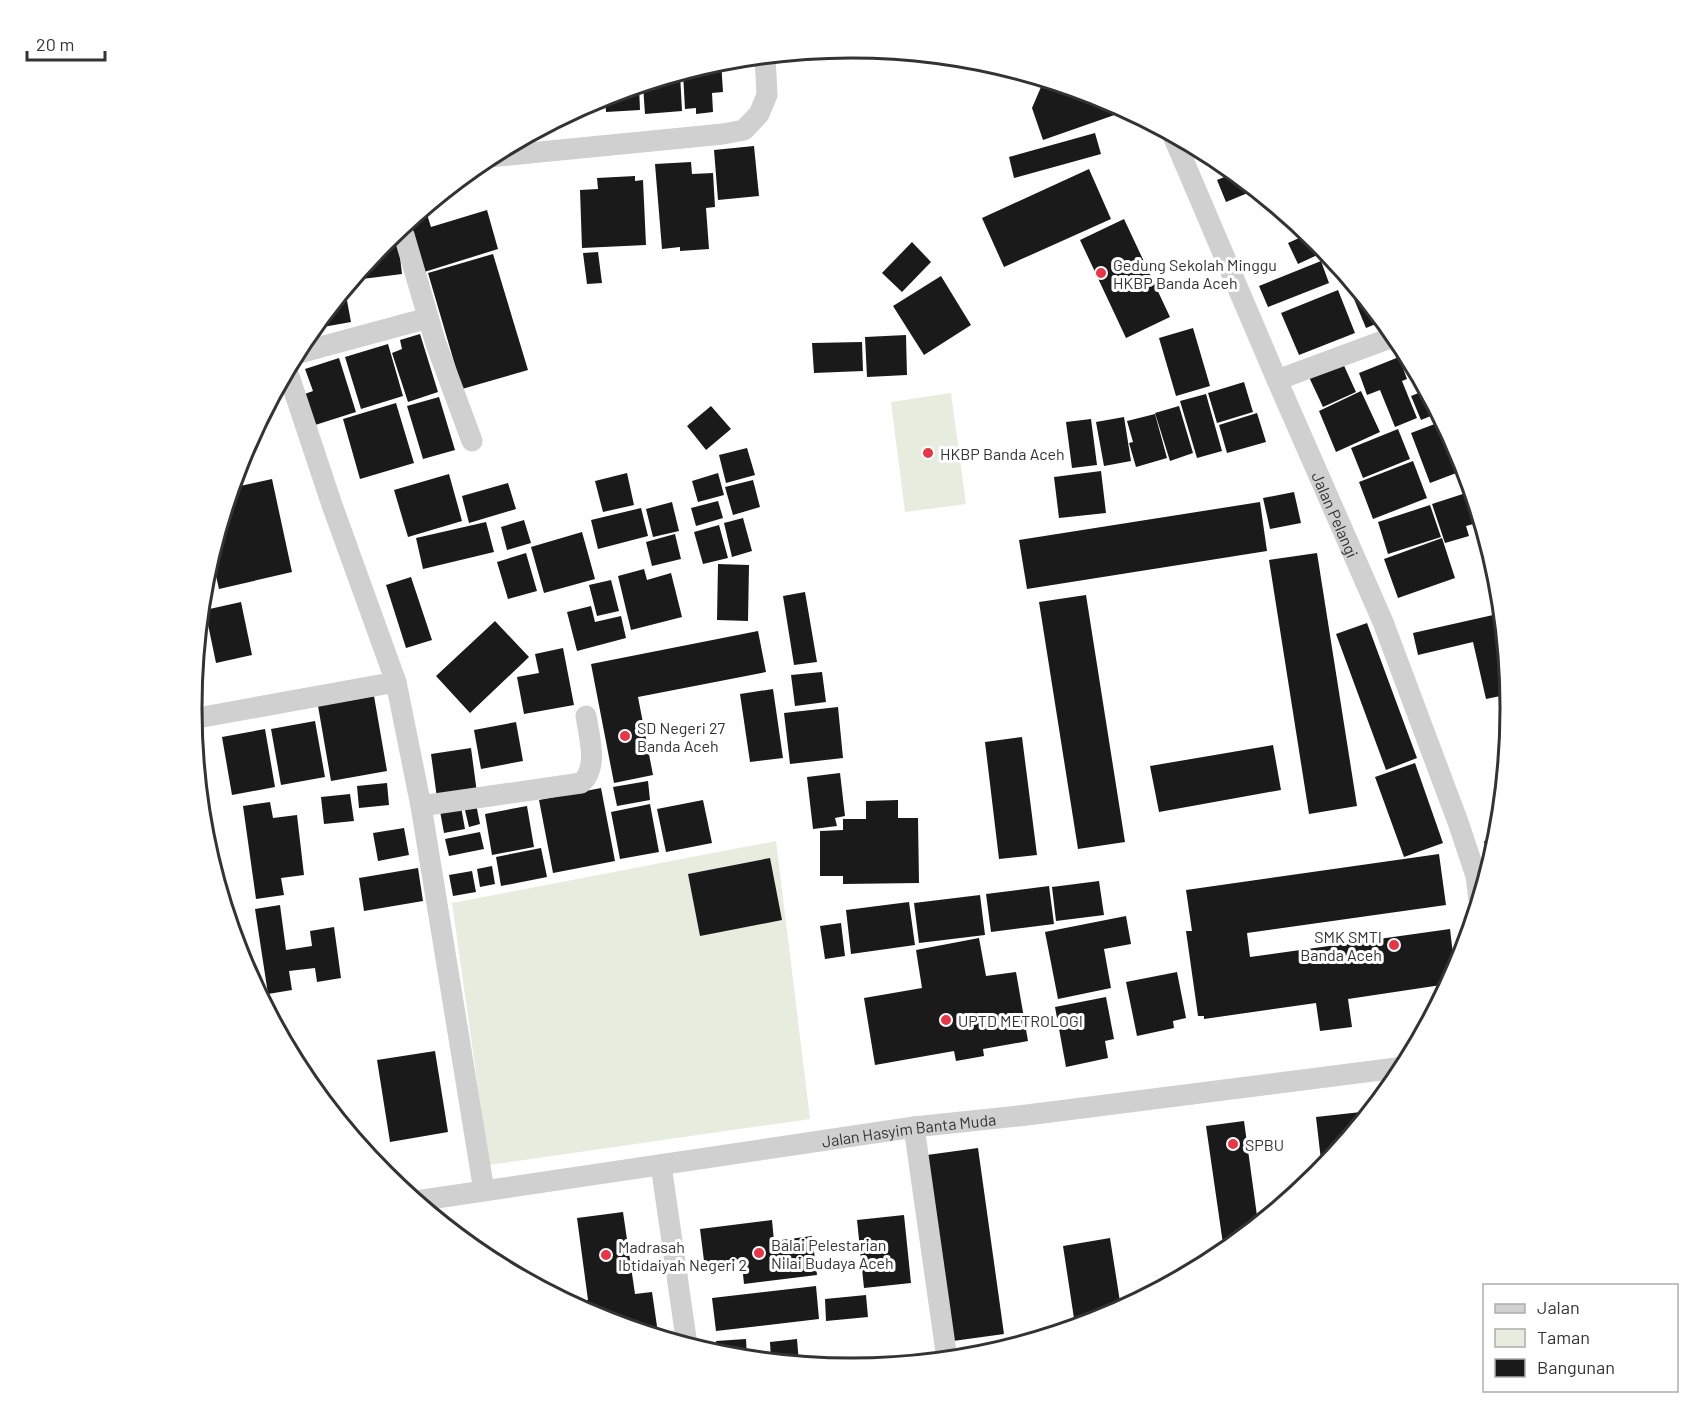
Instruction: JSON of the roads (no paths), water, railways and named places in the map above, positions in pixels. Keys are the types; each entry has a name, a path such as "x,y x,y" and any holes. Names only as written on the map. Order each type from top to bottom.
{"street":[{"path":"512,155 744,130 759,114 767,95 765,64"},
{"name":"Jalan Pelangi","path":"1178,147 1383,622 1458,822 1477,881"},
{"path":"405,237 429,318 472,441"},
{"path":"309,350 429,318"},
{"path":"1277,380 1386,340"},
{"path":"291,381 332,505 396,682 420,806 484,1191"},
{"path":"202,717 396,682"},
{"path":"420,806 581,783 589,772 591,750 586,716"},
{"name":"Jalan Hasyim Banta Muda","path":"427,1199 914,1127 1391,1069"},
{"path":"914,1127 946,1350"},
{"path":"662,1165 686,1336"}],"place":[{"name":"Gedung Sekolah Minggu HKBP Banda Aceh","path":"1101,273"},
{"name":"HKBP Banda Aceh","path":"928,453"},
{"name":"SD Negeri 27 Banda Aceh","path":"625,736"},
{"name":"SMK SMTI Banda Aceh","path":"1394,945"},
{"name":"UPTD METROLOGI","path":"946,1020"},
{"name":"SPBU","path":"1233,1144"},
{"name":"Balai Pelestarian Nilai Budaya Aceh","path":"759,1253"},
{"name":"Madrasah Ibtidaiyah Negeri 2","path":"606,1255"}]}
